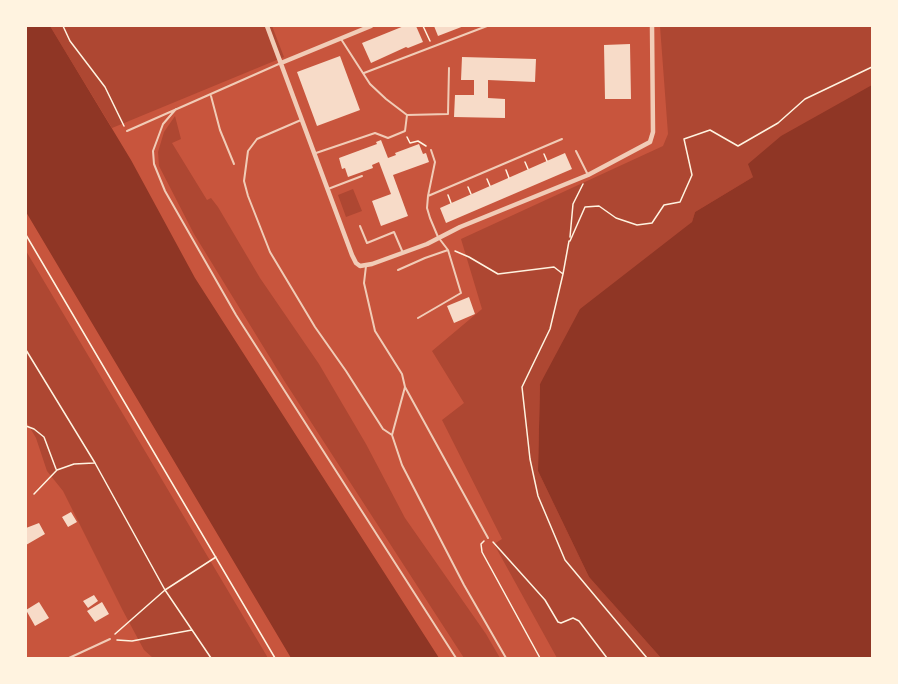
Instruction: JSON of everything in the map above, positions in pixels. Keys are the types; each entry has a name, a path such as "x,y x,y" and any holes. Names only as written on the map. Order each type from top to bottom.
{"street":[{"path":"267,26 327,190 356,263 360,266 366,266 427,244 438,237 588,175 650,142 653,132 652,26"},
{"path":"280,63 340,39 361,27 371,26"}],"lane":[{"path":"363,73 487,26"},
{"path":"340,39 370,84 407,115 448,114 449,68"},
{"path":"127,131 280,63"},
{"path":"211,95 220,130 234,164"},
{"path":"176,109 162,124 153,151 153,164 165,191 236,315 456,658"},
{"path":"314,154 375,133 388,138 405,131 407,115"},
{"path":"301,120 257,140 248,151 244,181 248,196 270,252 315,327 383,429 392,435"},
{"path":"428,196 562,139"},
{"path":"417,318 461,293 448,250 438,237 428,208 428,196 435,162 431,150"},
{"path":"576,151 588,175"},
{"path":"327,190 362,176"},
{"path":"360,226 367,243 394,232 403,253"},
{"path":"398,270 448,250"},
{"path":"366,266 364,283 375,331 402,374 405,387 488,538"},
{"path":"405,387 392,435 402,465 453,565 506,658"},
{"path":"69,658 110,639"}],"path":[{"path":"63,26 70,41 105,87 127,131"},
{"path":"423,26 432,47"},
{"path":"570,241 585,207 599,206 616,218 637,225 652,223 664,205 680,202 692,175 684,139 710,130 738,146 778,123 805,99 873,67"},
{"path":"405,131 410,144 418,141 431,150"},
{"path":"541,148 547,161"},
{"path":"522,156 528,170"},
{"path":"503,164 509,178"},
{"path":"484,172 490,186"},
{"path":"588,175 573,204 570,241 550,329 522,387 530,459 538,496 565,560 647,658"},
{"path":"465,180 471,194"},
{"path":"446,189 451,203"},
{"path":"26,234 275,658"},
{"path":"448,250 469,257 498,274 554,267 563,274"},
{"path":"26,350 95,463 165,590 212,658"},
{"path":"26,426 44,437 57,470"},
{"path":"34,494 57,470 74,464 95,463"},
{"path":"540,658 482,552 481,544 488,538 497,544 545,600 558,622 573,618 579,621 607,658"},
{"path":"110,639 165,590 216,557"},
{"path":"110,639 132,641 192,630"}],"shaded area":[{"path":"26,26 50,26 131,160 195,278 439,658 291,658 26,212"},
{"path":"50,26 272,26 284,57 112,128"},
{"path":"660,26 872,26 872,86 753,177 695,212 692,222 540,384 538,471 589,577 661,658 557,658 494,544 502,539 442,420 464,403 432,351 482,309 461,239 663,146 668,134"},
{"path":"872,85 872,658 661,658 589,577 538,471 540,384 580,309 692,222 695,212 753,177 748,164 781,136"},
{"path":"175,116 181,139 172,143 207,200 211,198 218,207 260,278 319,364 366,444 405,518 486,634 500,658 464,658 285,382 194,234 159,166 158,152 164,132"},
{"path":"353,189 362,211 346,217 338,195"},
{"path":"26,251 268,658 153,658 144,650 63,491 47,471 36,438 26,421"}],"building":[{"path":"404,26 416,26 423,42 371,63 362,43"},
{"path":"434,26 464,26 438,36"},
{"path":"630,44 631,99 605,99 604,45"},
{"path":"340,56 360,110 317,126 297,72"},
{"path":"462,57 536,59 535,82 488,80 488,98 505,99 505,118 454,117 455,95 474,95 474,80 461,80"},
{"path":"381,140 388,158 419,144 429,162 393,175 408,216 381,226 372,201 391,194 379,162 372,165 373,168 348,177 345,168 342,169 339,158 377,144 376,142"},
{"path":"565,153 572,169 446,223 440,208"},
{"path":"469,297 475,314 454,323 447,306"},
{"path":"71,512 77,522 68,527 62,517"},
{"path":"39,523 45,534 26,545 26,528"},
{"path":"94,595 98,601 88,608 83,601"},
{"path":"39,602 49,618 35,626 26,610"},
{"path":"102,602 109,614 95,622 87,611"}]}
